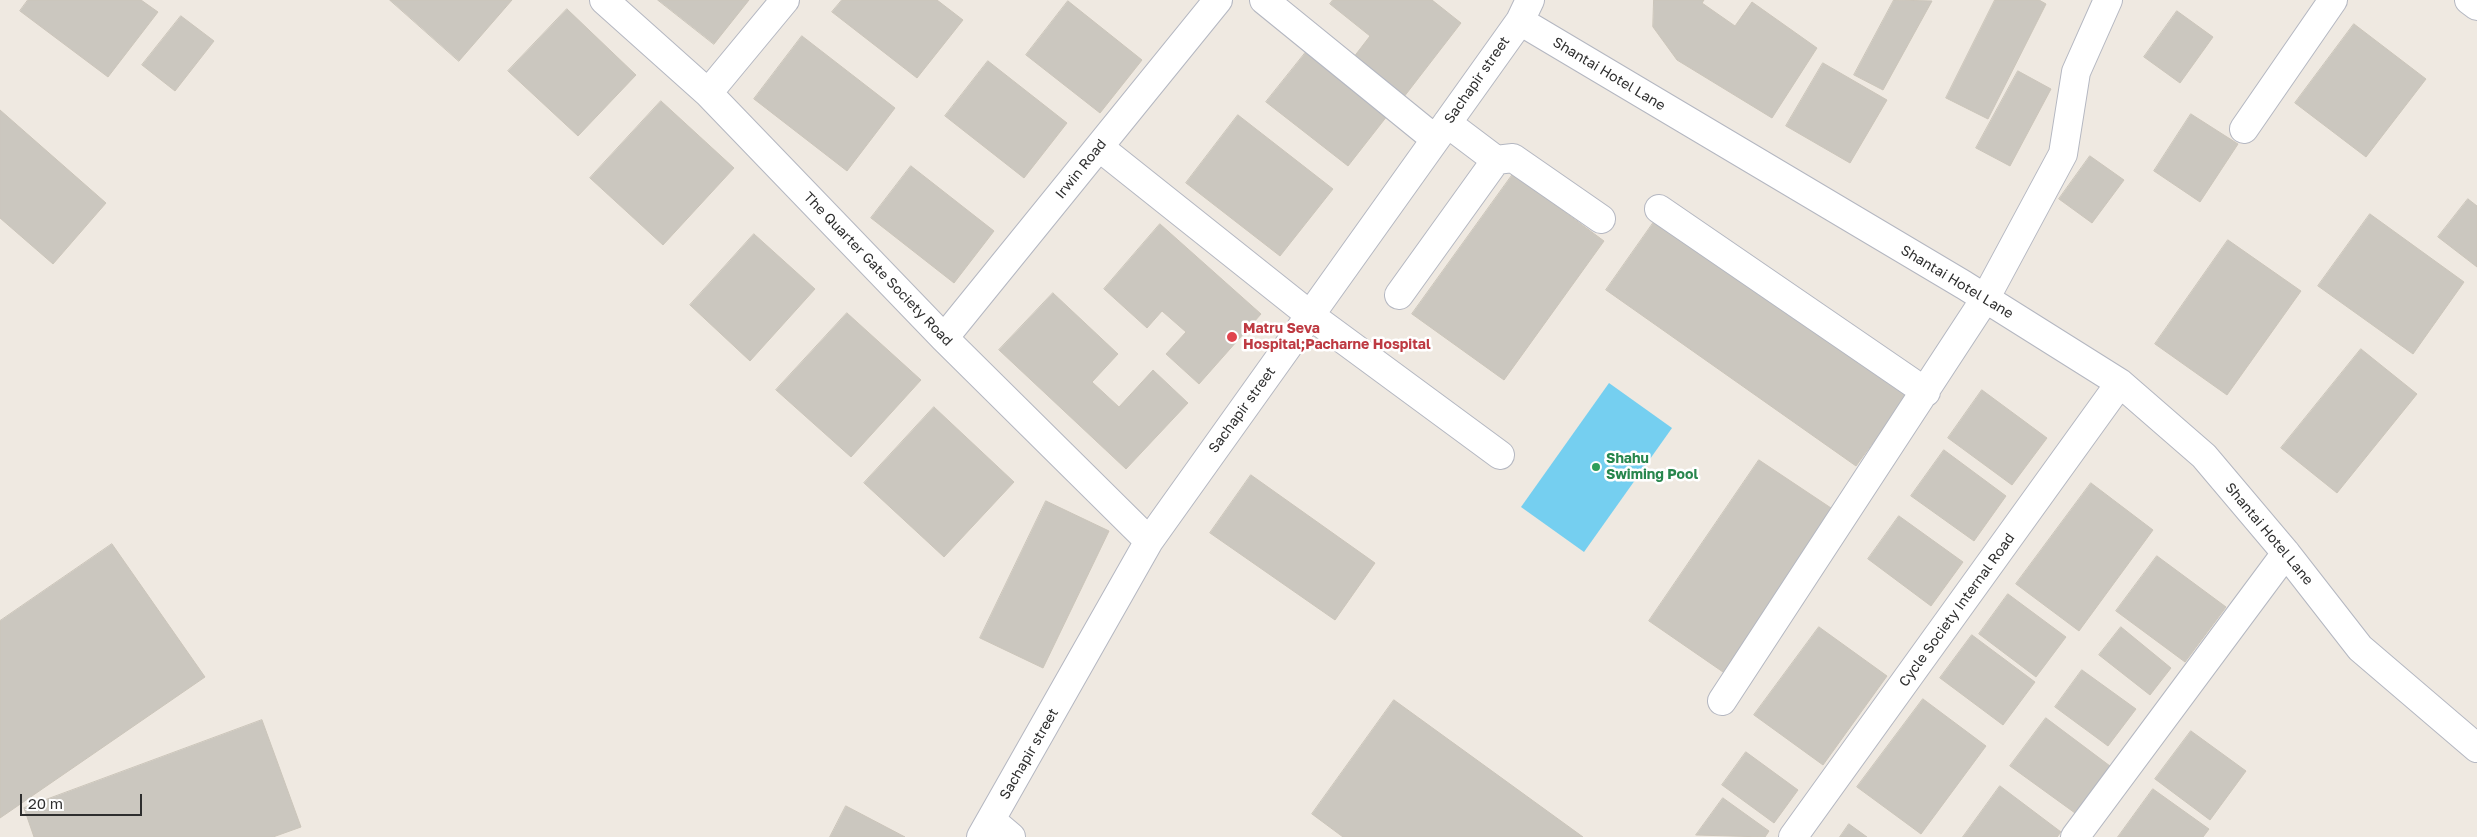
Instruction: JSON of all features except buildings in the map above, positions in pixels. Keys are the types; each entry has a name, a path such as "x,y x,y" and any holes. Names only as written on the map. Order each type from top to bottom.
{"street":[{"name":"The Quarter Gate Society Road","path":"604,0 708,93 944,338 1149,541"},
{"path":"708,93 785,0"},
{"name":"Irwin Road","path":"944,338 1218,0"},
{"path":"1264,0 1441,131 1496,160 1513,158 1601,219"},
{"path":"1722,701 1986,299 2063,154 2076,72 2108,0"},
{"path":"2244,130 2333,0"},
{"path":"2469,0 2477,6"},
{"name":"Sachapir street","path":"986,828 1149,541 1441,131 1524,10"},
{"name":"Shantai Hotel Lane","path":"1524,10 2120,383 2204,456 2286,553 2360,648 2477,748"},
{"path":"1098,146 1310,315 1500,455"},
{"path":"1399,295 1496,160"},
{"path":"1659,209 1926,392"},
{"name":"Cycle Society Internal Road","path":"1793,837 2120,383"},
{"path":"2075,837 2286,553"},
{"path":"986,828 1011,837"}],"water":[{"name":"Shahu Swiming Pool","path":"1609,383 1672,428 1584,552 1521,507"}],"place":[{"name":"Matru Seva Hospital;Pacharne Hospital","path":"1232,337"},
{"name":"Shahu Swiming Pool","path":"1596,467"}]}
